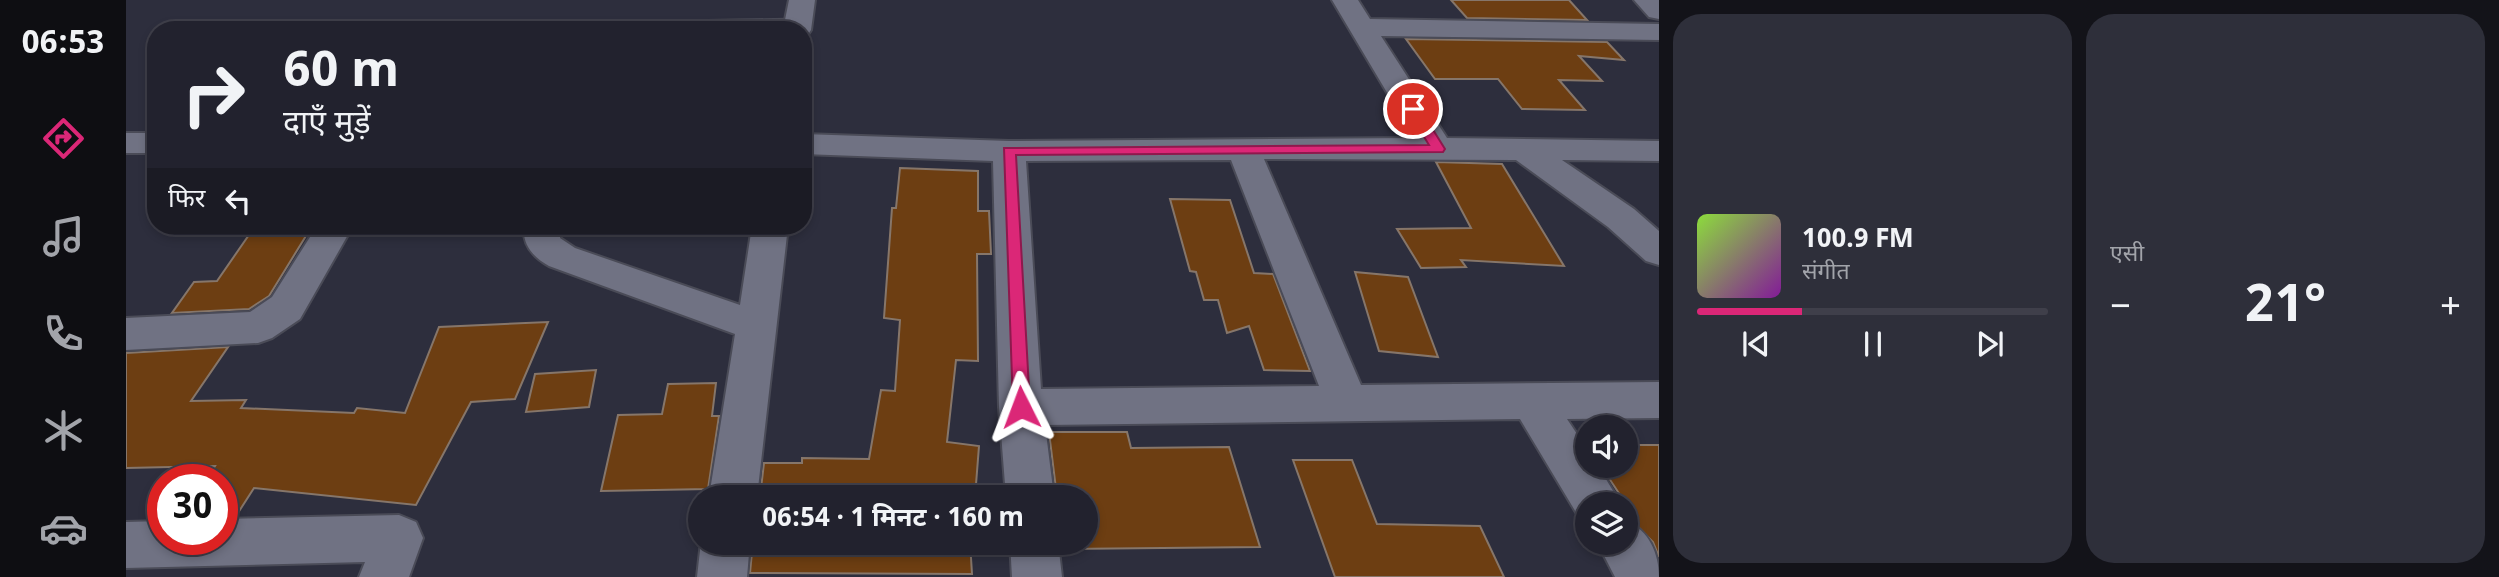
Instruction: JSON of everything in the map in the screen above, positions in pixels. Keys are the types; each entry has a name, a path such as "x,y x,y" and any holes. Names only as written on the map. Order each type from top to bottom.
{"street":[{"path":"1345,0 1438,149"},
{"path":"1647,0 1659,11"},
{"path":"1363,27 1659,32"},
{"path":"126,143 147,143"},
{"path":"812,144 1009,151 1659,151"},
{"path":"1242,149 1347,403"},
{"path":"1522,149 1621,218 1659,251"},
{"path":"1009,151 1021,407 1029,485"},
{"path":"126,334 240,330 266,323 286,309 330,235"},
{"path":"540,235 547,248 562,257 756,326"},
{"path":"735,485 769,235"},
{"path":"1531,400 1589,492"},
{"path":"1021,407 1659,400"},
{"path":"126,545 398,538 384,577"},
{"path":"722,577 725,555"},
{"path":"1035,555 1037,577"},
{"path":"1629,555 1643,577"}],"lane":[{"path":"730,21 799,18"}],"building":[{"path":"1451,0 1569,0 1587,20 1467,18"},
{"path":"1406,39 1607,42 1624,60 1579,56 1602,81 1559,80 1585,110 1522,109 1498,79 1435,79"},
{"path":"1436,162 1502,164 1564,266 1461,260 1466,267 1421,268 1397,229 1471,228"},
{"path":"900,168 978,171 978,211 989,211 991,254 977,254 978,361 956,360 947,442 979,446 976,485 761,485 764,463 802,463 802,458 869,459 881,390 895,391 900,320 884,318 892,208 896,208"},
{"path":"1170,199 1230,200 1254,273 1273,274 1310,371 1264,370 1249,326 1227,333 1218,300 1204,300 1196,272 1190,271"},
{"path":"249,235 307,235 269,296 249,309 172,313 194,282 217,281"},
{"path":"1355,272 1408,277 1438,357 1379,351"},
{"path":"548,322 515,399 471,402 416,505 254,488 238,513 238,464 147,464 147,468 126,468 126,353 228,347 191,401 246,400 241,408 354,413 357,408 405,413 439,327"},
{"path":"596,370 589,407 526,412 535,374"},
{"path":"716,383 712,416 719,416 709,485 688,485 688,489 601,491 618,415 662,414 668,384"},
{"path":"1049,432 1127,432 1131,448 1229,447 1260,547 1098,549 1098,485 1056,485"},
{"path":"1638,445 1659,445 1659,557 1653,542 1638,527 1638,492 1618,492 1609,478 1638,478"},
{"path":"1293,460 1352,460 1377,524 1480,526 1504,577 1335,577"},
{"path":"752,555 971,555 972,574 750,573"}],"route":[{"path":"1021,407 1009,151 1438,149 1413,109"}]}
